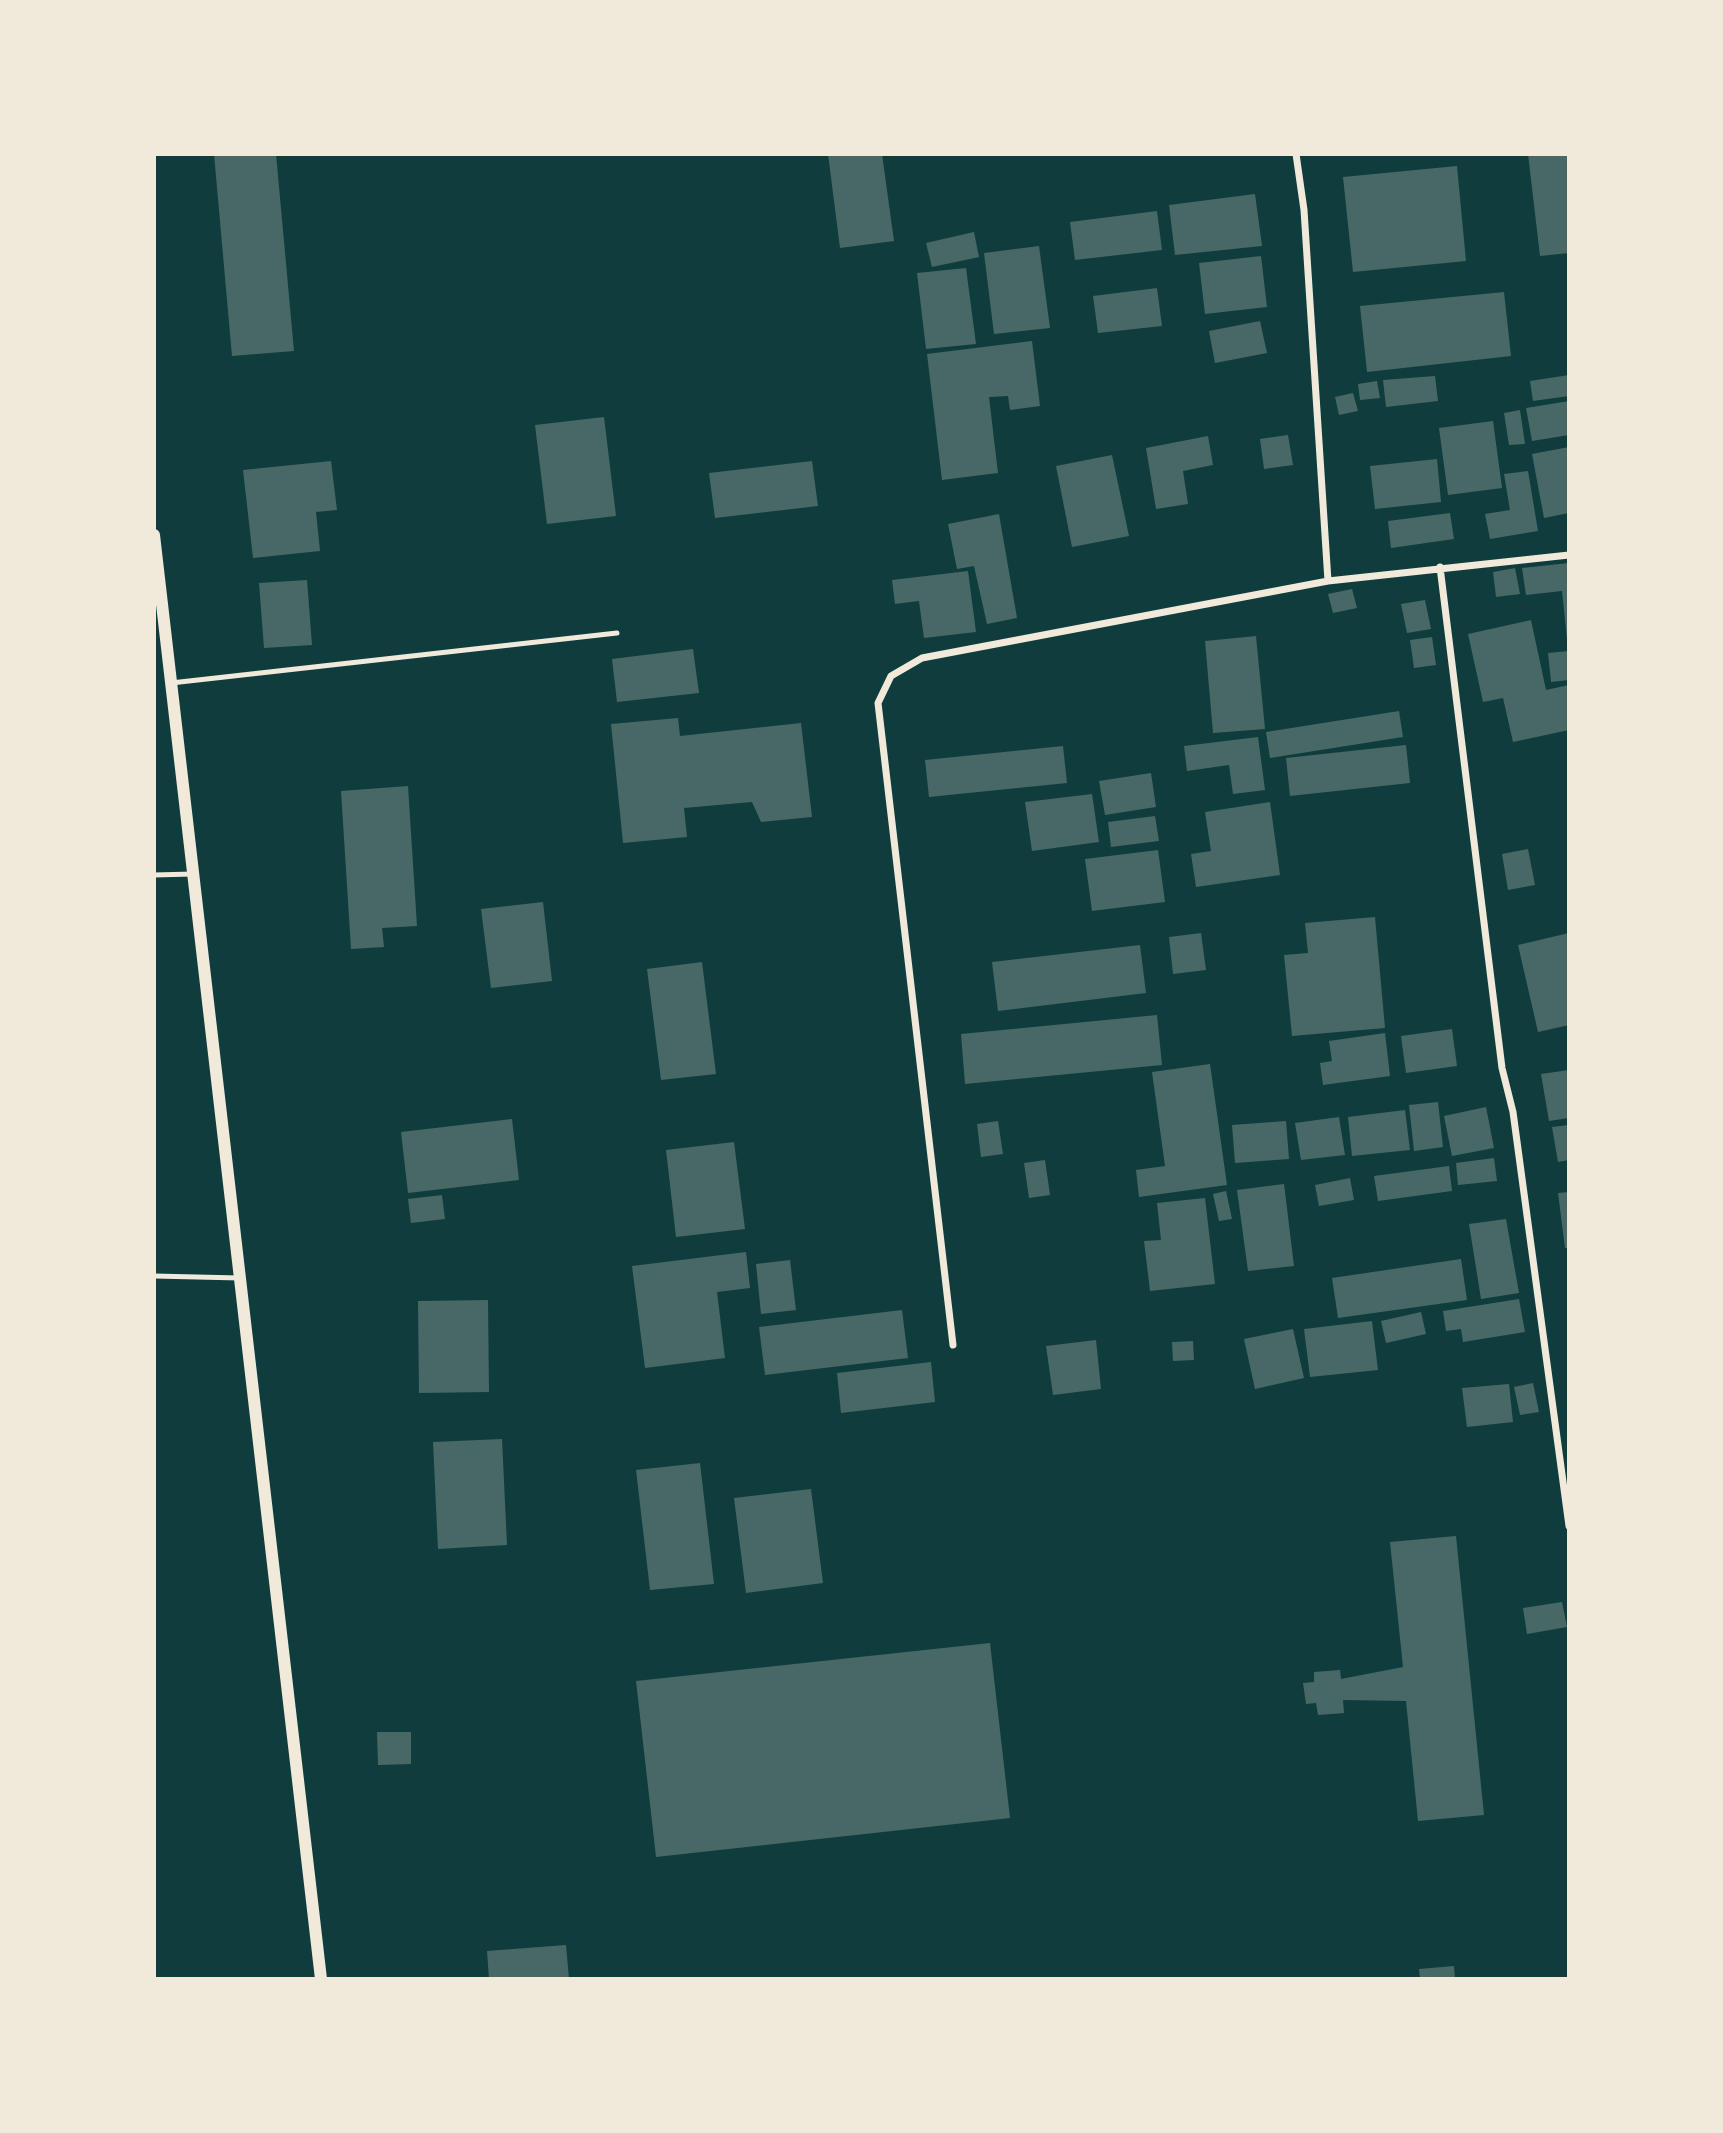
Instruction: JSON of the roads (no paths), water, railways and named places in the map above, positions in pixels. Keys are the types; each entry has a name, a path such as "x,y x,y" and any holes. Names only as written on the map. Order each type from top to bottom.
{"street":[{"path":"1296,154 1304,210 1328,581"},
{"path":"154,535 321,1979"},
{"path":"953,1345 878,704 891,676 922,657 1328,581 1569,555"},
{"path":"1440,567 1502,1068 1513,1112 1569,1526"}],"lane":[{"path":"171,683 617,633"},
{"path":"154,875 193,874"},
{"path":"154,1276 240,1278"}]}
